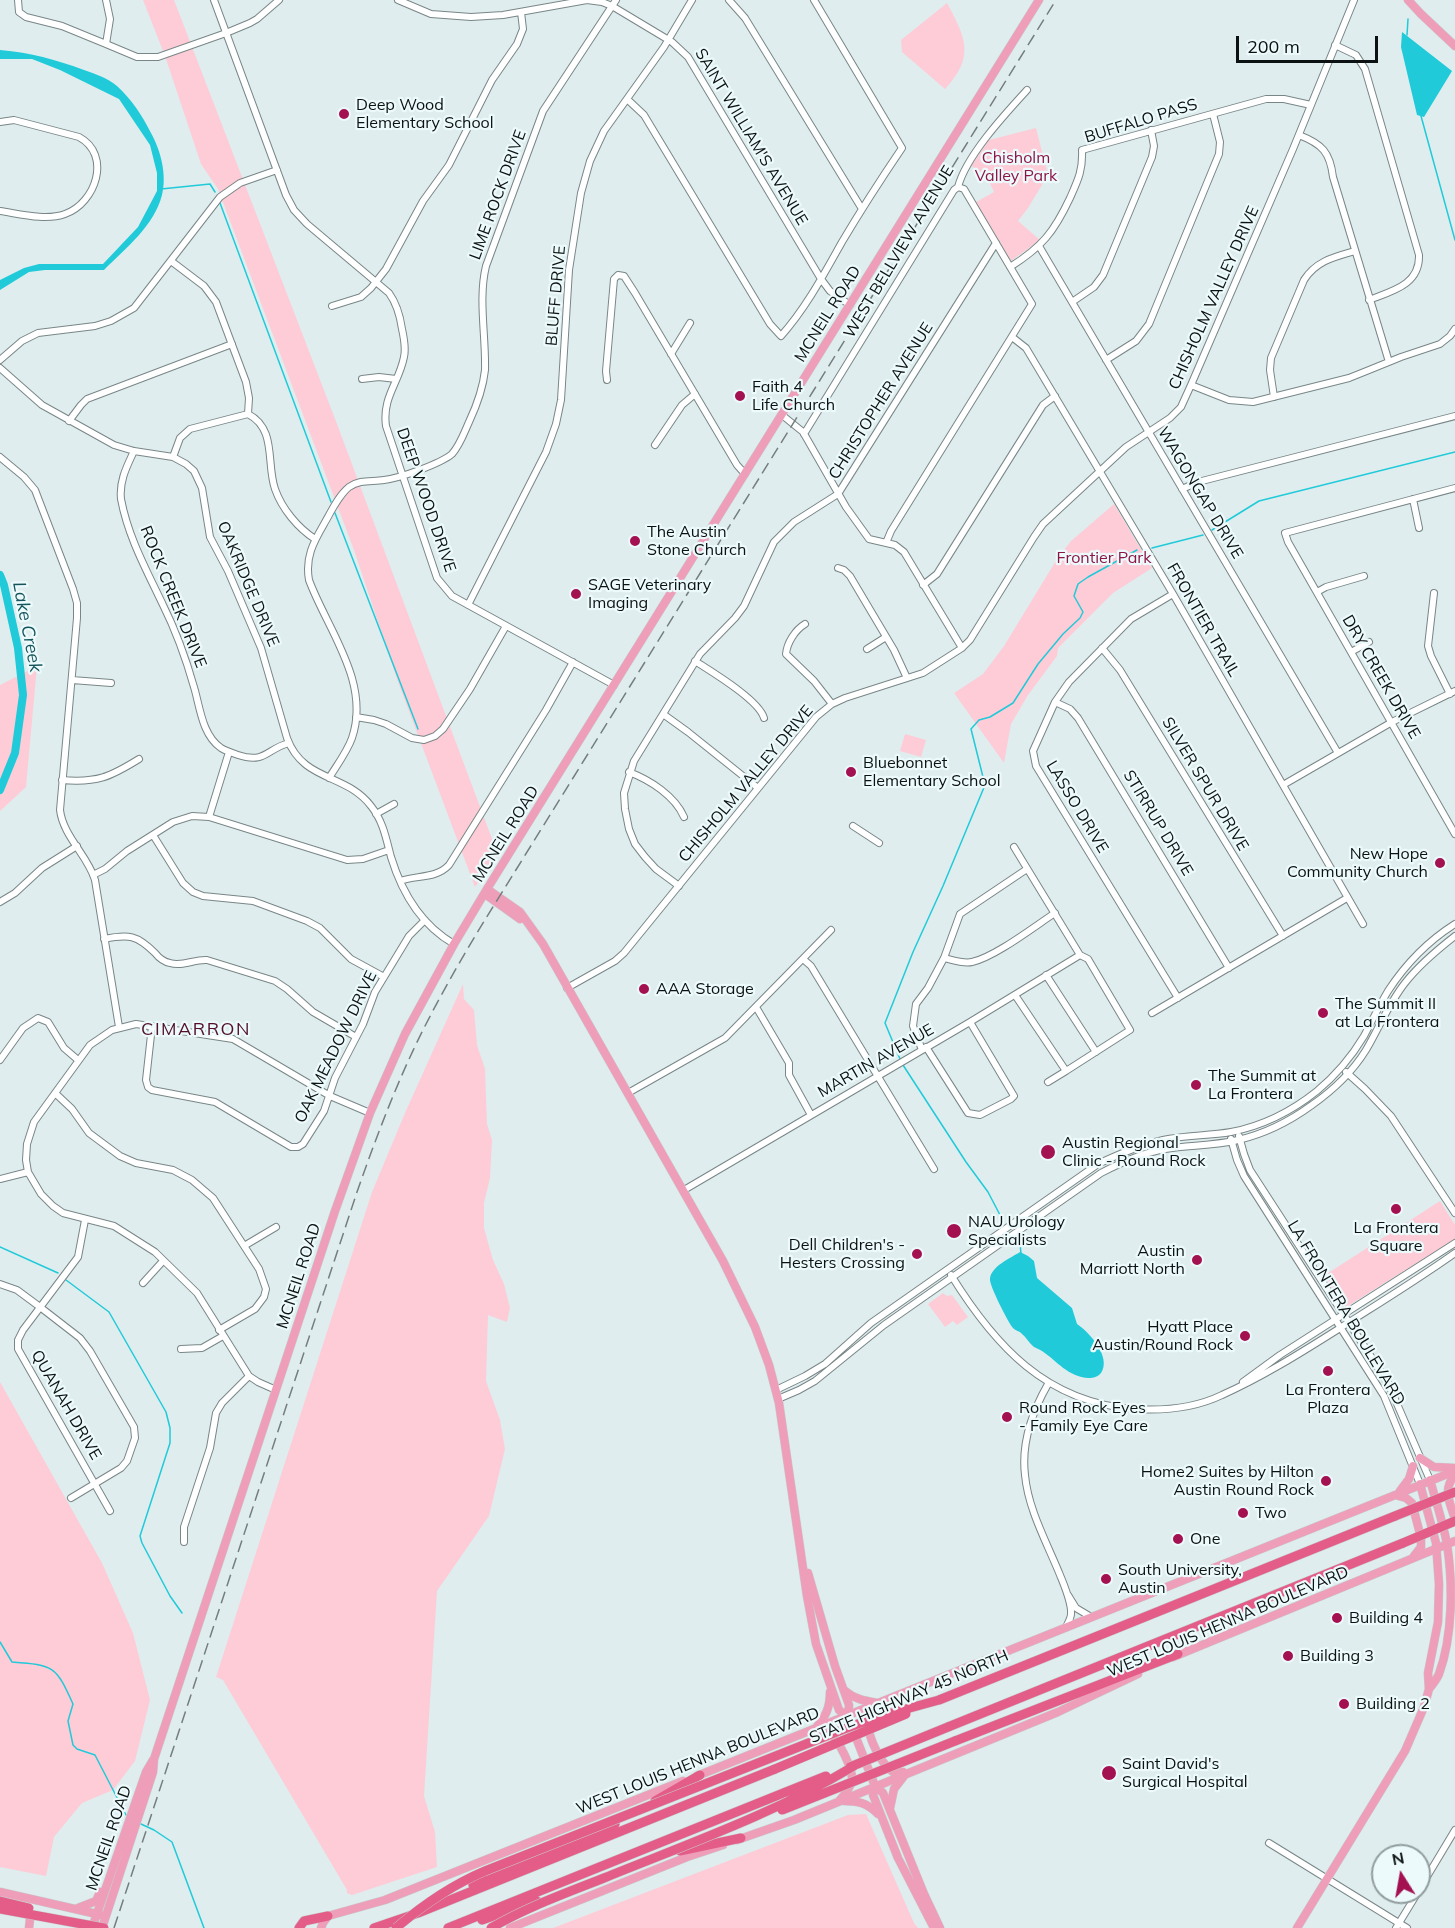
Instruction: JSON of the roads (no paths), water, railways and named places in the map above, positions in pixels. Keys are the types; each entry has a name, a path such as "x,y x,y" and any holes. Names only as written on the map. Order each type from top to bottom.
{"highway":[{"name":"STATE HIGHWAY 45 NORTH","path":"374,1928 433,1907 1455,1492"},
{"path":"449,1928 854,1766 1455,1520"},
{"path":"726,1828 745,1824 815,1798 1178,1654"},
{"path":"396,1928 438,1895 485,1871 844,1729 876,1717 939,1700"},
{"path":"491,1928 550,1899 786,1802 854,1766"},
{"path":"433,1907 449,1896 502,1871 619,1822 700,1774"},
{"path":"449,1928 514,1910 651,1859 741,1838"},
{"path":"0,1901 46,1912 62,1919"},
{"path":"0,1909 103,1928"},
{"path":"299,1928 304,1921 328,1916"}],"main road":[{"name":"MCNEIL ROAD","path":"92,1928 146,1772 154,1759 335,1211 370,1113 405,1034 454,944 1039,0"},
{"path":"1408,0 1455,46"},
{"path":"486,892 530,926 684,1190 748,1311 769,1365 777,1394 816,1644 839,1710 847,1716 875,1786 883,1793 940,1928"},
{"path":"1420,1458 1434,1467 1455,1469"},
{"path":"1394,1495 1406,1485 1413,1466"},
{"name":"WEST LOUIS HENNA BOULEVARD","path":"328,1916 385,1900 815,1729 1455,1469"},
{"path":"1455,1475 1448,1487 1455,1520"},
{"name":"LA FRONTERA BOULEVARD","path":"1429,1689 1439,1676 1445,1653 1450,1597 1447,1544 1430,1480"},
{"name":"LA FRONTERA BOULEVARD","path":"1420,1484 1436,1543 1440,1584 1438,1622 1428,1673 1429,1689"},
{"path":"1394,1495 1406,1498 1412,1503 1421,1538 1419,1550 1412,1558"},
{"name":"WEST LOUIS HENNA BOULEVARD","path":"510,1928 687,1857 839,1801 1058,1712 1178,1654 1455,1540"},
{"path":"803,1559 849,1705 847,1716"},
{"path":"1438,1622 1449,1622"},
{"path":"830,1687 830,1705 815,1729 831,1733 837,1740 848,1764 852,1778 849,1788 839,1801"},
{"path":"842,1688 861,1700 878,1703 869,1722 869,1730 881,1760 893,1772 907,1773"},
{"path":"1297,1928 1405,1751 1417,1725 1429,1689"},
{"name":"MCNEIL ROAD","path":"103,1928 153,1772 154,1759"},
{"path":"890,1809 894,1789 907,1773"},
{"path":"875,1786 873,1796 911,1884 934,1928"},
{"path":"839,1801 865,1803 882,1817"},
{"path":"76,1909 96,1901 107,1872 112,1866"},
{"path":"0,1892 106,1916"},
{"path":"16,1896 27,1912 29,1928"},
{"path":"321,1928 328,1916"}],"street":[{"path":"18,0 18,10 26,17 62,26 137,57 158,57 226,33 257,19 279,0"},
{"path":"106,0 110,19 106,44"},
{"name":"DEEP WOOD DRIVE","path":"214,0 290,202 301,219 393,299 401,320 405,352 386,403 385,418 401,475 437,578 452,596 614,685"},
{"name":"SAINT WILLIAM'S AVENUE","path":"402,1 423,12 439,16 487,17 587,0 614,3 668,39 688,57 821,279 830,291 850,305"},
{"name":"BLUFF DRIVE","path":"468,605 546,452 556,424 562,392 569,270 582,192 590,161 610,121 668,39 692,0"},
{"path":"729,0 745,18 862,209"},
{"path":"627,99 644,116 770,324 781,336 821,279 862,209 902,148 814,0"},
{"name":"CHISHOLM VALLEY DRIVE","path":"567,988 615,961 624,953 811,723 832,705 845,698 922,673 962,648 970,640 1038,530 1126,447 1176,413 1185,400 1299,135 1354,0"},
{"name":"LIME ROCK DRIVE","path":"329,778 351,740 356,717 356,696 348,668 309,580 308,559 315,539 343,493 352,485 358,482 384,480 441,461 453,453 459,444 478,403 484,378 483,287 486,266 543,111 614,3"},
{"path":"332,306 361,297 376,282 395,255 423,201 449,165 488,86 520,38 523,29 521,12"},
{"path":"1335,45 1356,55 1365,69 1419,255 1418,269 1409,282 1369,300"},
{"name":"WEST BELLVIEW AVENUE","path":"804,434 954,189 958,187 962,175 996,123 1027,90"},
{"name":"BUFFALO PASS","path":"1010,267 1039,246 1058,224 1082,167 1082,150 1270,99 1284,99 1311,105"},
{"path":"1106,360 1136,341 1149,324 1219,154 1220,142 1213,114"},
{"path":"0,122 14,120 83,139 93,150 98,174 96,183 79,206 66,214 46,216 0,211"},
{"path":"1072,302 1094,287 1104,275 1151,160 1154,146 1151,130"},
{"path":"1299,135 1320,146 1329,158 1389,362"},
{"path":"0,360 22,341 38,333 96,326 125,314 139,303 220,197 240,183 277,170"},
{"path":"886,543 891,531 1032,304 964,189 958,187"},
{"name":"CHRISTOPHER AVENUE","path":"679,886 650,863 632,836 624,801 629,772 634,761 695,661 744,606 770,549 779,536 794,522 838,494 996,243"},
{"name":"WAGONGAP DRIVE","path":"1039,246 1338,753"},
{"path":"1274,397 1270,370 1271,358 1304,280 1319,263 1355,251"},
{"path":"171,261 198,280 211,294 220,311 248,390 248,414"},
{"path":"607,380 614,279 618,274 624,276 737,465 745,474"},
{"path":"671,354 690,323"},
{"path":"1191,385 1229,400 1253,402 1349,378 1440,344 1455,329"},
{"name":"FRONTIER TRAIL","path":"1012,337 1026,348 1055,396 1173,594 1363,924"},
{"path":"69,421 87,399 232,344"},
{"name":"OAKRIDGE DRIVE","path":"0,368 29,396 114,445 134,451 173,457 194,471 200,482 210,537 228,571 261,648 289,743 297,756 311,769 358,793 376,814 408,900 438,934 454,944"},
{"path":"362,379 375,377 396,379"},
{"path":"655,445 682,405 695,394"},
{"path":"923,585 937,574 1043,405 1055,396"},
{"path":"173,457 180,438 190,429 248,414 258,421 268,439 276,493 297,525 315,539"},
{"path":"782,415 804,434 854,520 869,539 895,545 904,552 962,648"},
{"path":"1182,489 1198,482 1455,416"},
{"path":"795,425 804,426 813,418"},
{"path":"795,425 813,452"},
{"name":"ROCK CREEK DRIVE","path":"134,451 122,478 123,507 139,556 168,617 186,664 206,731 218,745 229,752"},
{"path":"0,456 34,489 75,596 77,618 62,780 61,815 93,874 119,1027"},
{"path":"1419,528 1413,499 1455,488"},
{"name":"DRY CREEK DRIVE","path":"1413,499 1285,533 1288,542 1455,834"},
{"path":"838,568 850,576 898,657 907,678"},
{"path":"1317,592 1326,587 1364,576"},
{"path":"1283,785 1392,722 1453,693 1431,656 1428,646 1434,593"},
{"name":"LASSO DRIVE","path":"1173,594 1131,619 1069,682 1054,702 1034,751 1034,763 1178,998"},
{"path":"805,624 797,630 786,649 786,654 814,681 832,705"},
{"path":"356,717 386,724 412,738 424,740 435,736 443,729 470,688 506,626"},
{"path":"867,649 886,637"},
{"path":"1351,652 1370,642"},
{"name":"SILVER SPUR DRIVE","path":"1102,648 1120,670 1283,936"},
{"path":"695,661 727,682 759,708 764,718"},
{"path":"400,881 411,877 436,874 449,865 546,710 573,662"},
{"path":"72,680 111,683"},
{"name":"STIRRUP DRIVE","path":"1054,702 1078,717 1229,968"},
{"path":"663,714 758,788"},
{"path":"209,817 229,752 248,758 257,758 289,743"},
{"path":"62,780 98,780 139,759"},
{"path":"629,772 651,783 678,805 684,817"},
{"path":"376,814 394,804"},
{"path":"93,874 105,869 173,822 196,816 209,817 346,860 363,859 389,850"},
{"path":"853,825 879,843"},
{"path":"153,835 183,883 193,892 203,896 253,901 307,921 320,928 351,959 384,977"},
{"path":"0,902 15,893 42,867 77,846"},
{"path":"1014,847 1080,955 1088,959 1130,1030 1048,1082"},
{"path":"970,1022 1014,1096 980,1115 968,1113 924,1049 913,1026 916,1004 928,988 944,958 960,914 1027,869"},
{"path":"1152,1013 1347,898"},
{"path":"944,958 972,962 983,958 1022,936 1055,913"},
{"name":"OAK MEADOW DRIVE","path":"152,1026 146,1080 148,1087 152,1090 215,1102 291,1147 298,1148 324,1111 335,1078 375,992 409,936 425,920"},
{"path":"777,1394 811,1373 871,1323 1098,1164 1124,1152 1160,1141 1230,1132 1255,1125 1290,1110 1318,1090 1341,1067 1364,1036 1387,993 1401,973 1425,947 1455,924"},
{"path":"628,1093 718,1042 731,1032 831,930"},
{"path":"104,939 122,935 134,937 164,961 174,964 199,959 207,960 267,978 287,989 313,1012 356,1037"},
{"path":"777,1394 799,1390 830,1370 884,1325 1088,1182 1121,1163 1153,1152 1240,1140 1259,1134 1294,1117 1324,1096 1347,1074 1365,1052 1389,1007 1405,983 1433,953 1455,936"},
{"name":"MARTIN AVENUE","path":"684,1190 1080,955"},
{"path":"803,959 810,966 934,1169"},
{"path":"1046,975 1096,1052"},
{"path":"1015,995 1066,1071"},
{"path":"756,1007 789,1063 789,1075 811,1115"},
{"path":"0,1059 23,1028 38,1018 48,1022 64,1048 78,1060"},
{"path":"276,1390 249,1376 197,1293 149,1247 106,1223 85,1220 63,1213 41,1194 28,1172 26,1152 28,1136 34,1122 78,1060 96,1040 119,1027 136,1024 233,1039 330,1096 370,1113"},
{"path":"1341,1067 1391,1116 1455,1213"},
{"path":"55,1093 67,1103 89,1133 120,1156 136,1163 173,1170 192,1180 213,1198 263,1276 266,1289 264,1297 255,1309 202,1348 181,1349"},
{"name":"LA FRONTERA BOULEVARD","path":"1238,1130 1250,1170 1388,1383 1430,1480"},
{"name":"LA FRONTERA BOULEVARD","path":"1230,1132 1237,1160 1244,1176 1386,1400 1420,1484"},
{"path":"0,1179 28,1172"},
{"name":"QUANAH DRIVE","path":"85,1220 78,1257 18,1340 18,1349 110,1511"},
{"path":"244,1246 276,1227"},
{"path":"947,1270 1004,1348 1021,1364 1048,1383 1076,1396 1112,1407 1150,1410 1185,1406 1223,1395 1280,1355 1455,1243"},
{"path":"1235,1388 1263,1376 1455,1253"},
{"path":"143,1283 163,1261"},
{"path":"0,1284 17,1290 86,1344 134,1427 135,1438 124,1465 117,1472 71,1498"},
{"path":"830,1370 832,1365 850,1348 851,1341"},
{"path":"184,1542 184,1527 210,1448 216,1413 222,1403 249,1376"},
{"path":"1048,1383 1027,1433 1025,1475 1030,1501 1067,1594 1071,1614 1066,1627"},
{"path":"1067,1594 1076,1608 1091,1617"},
{"path":"1431,1870 1455,1830"},
{"path":"1269,1843 1397,1926 1407,1928"},
{"path":"1397,1926 1410,1904"}],"water":[{"path":"1402,32 1452,71 1424,117 1417,115 1401,47"},
{"path":"0,50 53,60 110,81 132,102 155,140 164,179 158,206 146,227 104,270 29,272 0,290 0,280 24,268 39,264 103,264 138,227 157,191 157,173 150,145 119,99 32,59 0,59"},
{"path":"1020,1252 1034,1261 1037,1278 1072,1308 1077,1324 1098,1345 1104,1360 1104,1367 1098,1375 1089,1378 1069,1372 1034,1347 1011,1325 990,1279 998,1266"}],"waterway":[{"path":"1407,35 1408,19"},
{"path":"1421,116 1455,240"},
{"path":"161,189 210,184 215,192"},
{"path":"220,203 331,502"},
{"path":"1212,530 1259,501 1455,452"},
{"path":"335,513 418,729"},
{"path":"1152,548 1203,535"},
{"path":"900,1059 885,1023 985,785 971,729 979,720 990,717 1013,703 1038,664 1080,618 1083,612 1074,596 1078,584 1137,550"},
{"name":"Lake Creek","path":"0,575 18,648 23,695 15,753 0,790"},
{"path":"903,1065 988,1192 1000,1215"},
{"path":"1020,1243 1021,1254"},
{"path":"0,1247 58,1273"},
{"path":"66,1280 109,1312 166,1412 170,1428 170,1443 140,1536 170,1596 182,1613"},
{"path":"0,1642 12,1662 37,1664 52,1670 57,1675 73,1704 68,1721 73,1745 77,1749 95,1755 126,1815"},
{"path":"141,1824 172,1842 204,1928"}],"railway":[{"path":"114,1928 357,1192 388,1108 415,1046 433,1010 487,917 1056,0"}],"place":[{"name":"Deep Wood Elementary School","path":"344,114"},
{"name":"Faith 4 Life Church","path":"740,396"},
{"name":"The Austin Stone Church","path":"635,541"},
{"name":"SAGE Veterinary Imaging","path":"576,594"},
{"name":"Bluebonnet Elementary School","path":"851,772"},
{"name":"New Hope Community Church","path":"1440,863"},
{"name":"AAA Storage","path":"644,989"},
{"name":"The Summit II at La Frontera","path":"1323,1013"},
{"name":"The Summit at La Frontera","path":"1196,1085"},
{"name":"Austin Regional Clinic - Round Rock","path":"1048,1152"},
{"name":"La Frontera Square","path":"1396,1209"},
{"name":"NAU Urology Specialists","path":"954,1231"},
{"name":"Dell Children's - Hesters Crossing","path":"917,1254"},
{"name":"Austin Marriott North","path":"1197,1260"},
{"name":"Hyatt Place Austin/Round Rock","path":"1245,1336"},
{"name":"La Frontera Plaza","path":"1328,1371"},
{"name":"Round Rock Eyes - Family Eye Care","path":"1007,1417"},
{"name":"Home2 Suites by Hilton Austin Round Rock","path":"1326,1481"},
{"name":"Two","path":"1243,1513"},
{"name":"One","path":"1178,1539"},
{"name":"South University, Austin","path":"1106,1579"},
{"name":"Building 4","path":"1337,1618"},
{"name":"Building 3","path":"1288,1656"},
{"name":"Building 2","path":"1344,1704"},
{"name":"Saint David's Surgical Hospital","path":"1109,1773"}],"district":[{"name":"CIMARRON","path":"196,1030"}],"park label":[{"name":"Chisholm Valley Park","path":"1016,167"},
{"name":"Frontier Park","path":"1104,558"}]}
